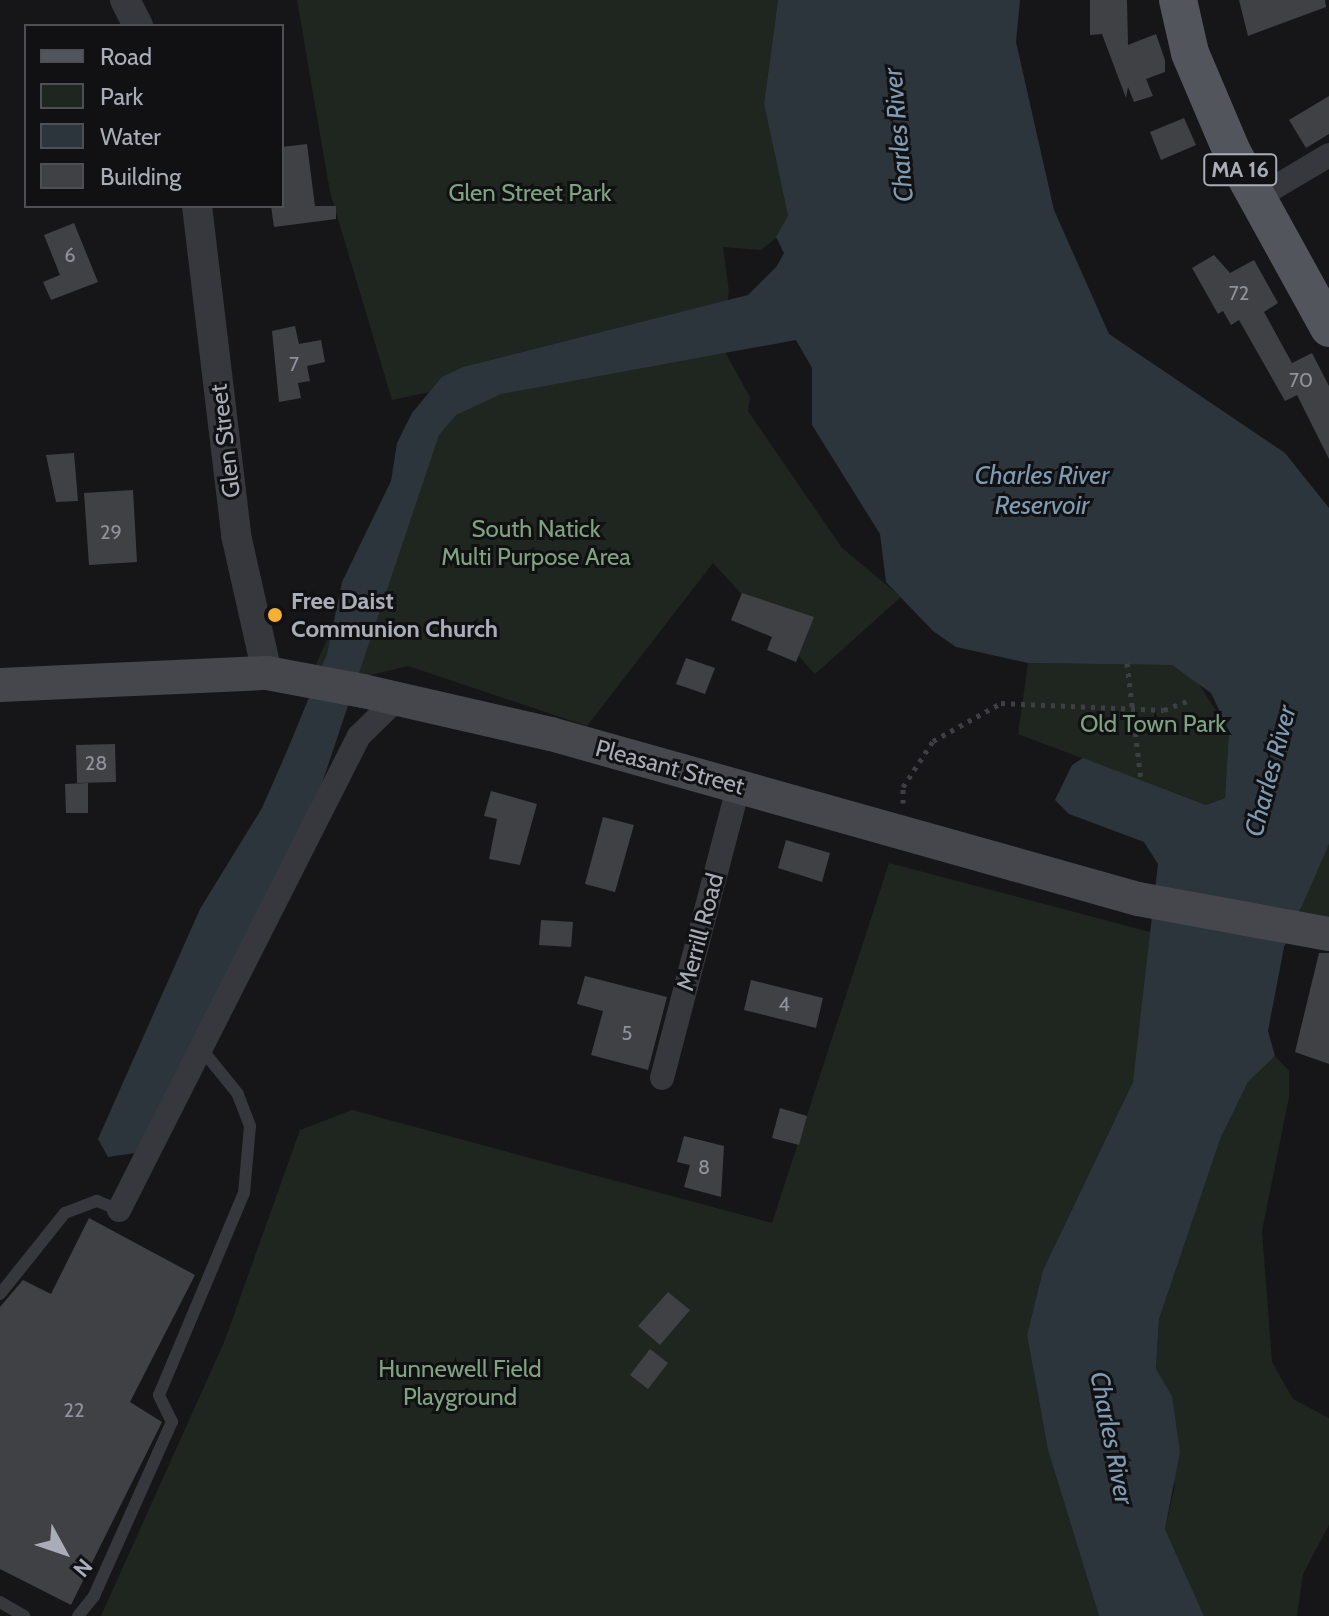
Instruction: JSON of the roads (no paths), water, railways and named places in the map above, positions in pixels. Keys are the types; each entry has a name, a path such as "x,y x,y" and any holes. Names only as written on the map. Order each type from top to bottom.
{"main road":[{"name":"MA 16","path":"1178,0 1190,53 1255,199 1329,328"},
{"name":"Pleasant Street","path":"0,685 267,673 363,691 739,785 1138,899 1316,932"}],"street":[{"path":"125,0 137,24"},
{"path":"1255,199 1329,155"},
{"name":"Glen Street","path":"197,208 236,535 267,673"},
{"path":"119,1210 359,736 396,700"},
{"name":"Merrill Road","path":"662,1078 739,785"}],"lane":[{"path":"78,1616 94,1596 172,1422 159,1395 244,1193 250,1126 238,1094 200,1047"},
{"path":"0,1294 65,1213 97,1201 119,1210"},
{"path":"0,1602 24,1616"}],"water":[{"name":"Charles River Reservoir","path":"778,0 1020,0 1016,42 1054,210 1109,334 1285,453 1329,508 1329,844 1284,947 1268,1031 1275,1056 1248,1082 1221,1137 1159,1319 1156,1369 1172,1396 1180,1452 1165,1529 1204,1616 1099,1616 1048,1450 1027,1335 1043,1270 1133,1082 1158,864 1144,842 1069,814 1055,800 1072,765 1083,758 1206,805 1225,798 1229,731 1211,693 1172,665 1028,663 956,647 933,631 886,582 880,534 812,425 812,368 796,340 501,394 456,415 439,435 315,804 135,1153 108,1157 98,1139 200,909 262,808 287,751 327,654 342,582 391,481 397,443 412,413 442,377 463,367 748,295 777,266 784,253 776,237 788,216 764,104"}],"place":[{"name":"Free Daist Communion Church","path":"275,615"}],"water label":[{"name":"Charles River","path":"899,135"},
{"name":"Charles River","path":"1271,771"},
{"name":"Charles River","path":"1111,1438"}],"park label":[{"name":"Glen Street Park","path":"530,193"},
{"name":"South Natick Multi Purpose Area","path":"536,543"},
{"name":"Old Town Park","path":"1153,724"},
{"name":"Hunnewell Field Playground","path":"460,1383"}]}
